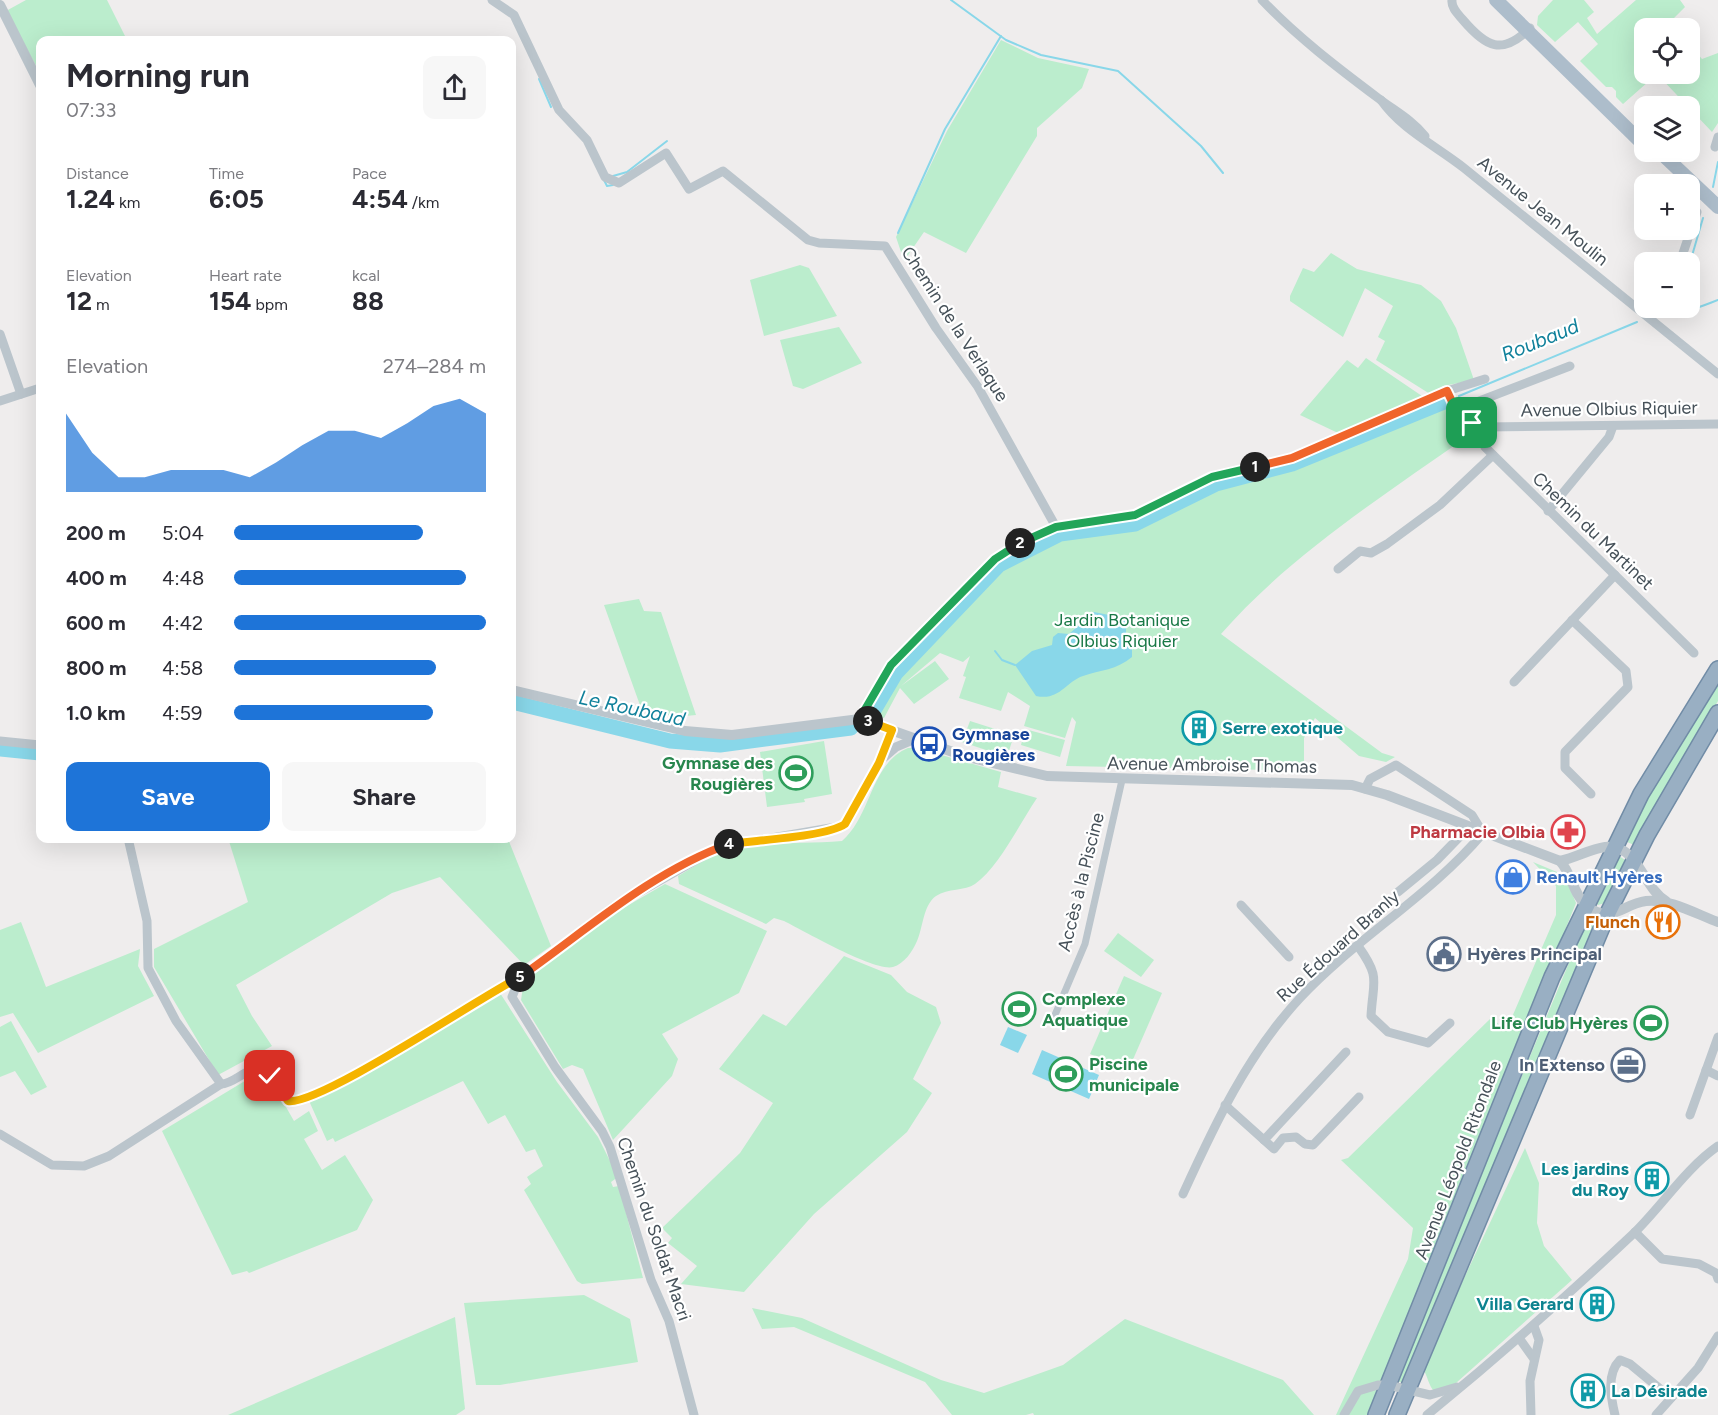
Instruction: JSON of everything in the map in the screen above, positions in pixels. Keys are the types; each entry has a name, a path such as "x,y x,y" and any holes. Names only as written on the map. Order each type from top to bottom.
{"highway":[{"name":"Avenue Léopold Ritondale","path":"1376,1415 1552,977 1585,904 1666,750 1718,669"},
{"path":"1397,1415 1607,915 1634,859 1686,765 1718,713"}],"main road":[{"path":"1496,0 1634,126"},
{"path":"1505,0 1529,28 1634,135"},
{"path":"1661,162 1673,174"},
{"path":"1671,162 1718,207"},
{"path":"1700,200 1718,217"}],"street":[{"name":"Chemin de la Verlaque","path":"492,0 514,15 559,110 587,140 605,177 619,183 666,153 689,189 723,171 808,240 819,243 885,246 936,328 978,387 1056,527"},
{"name":"Avenue Jean Moulin","path":"1262,0 1291,28 1417,126 1430,142 1634,306"},
{"path":"1452,0 1453,9 1482,41 1489,44 1515,41 1529,28"},
{"path":"0,5 36,77"},
{"path":"1715,147 1718,137"},
{"name":"Avenue Jean Moulin","path":"1649,318 1718,374"},
{"path":"0,334 21,394"},
{"path":"1456,410 1570,366"},
{"path":"516,691 685,731 708,734 732,735 860,718 891,665 995,559 1014,546 1056,527 1135,515 1212,477 1292,458 1447,391 1485,379"},
{"path":"0,401 36,389"},
{"path":"1447,391 1456,410 1472,423 1484,427"},
{"name":"Avenue Olbius Riquier","path":"1484,427 1718,424"},
{"path":"1548,511 1609,437 1613,426"},
{"name":"Chemin du Martinet","path":"1484,427 1482,438 1492,455 1694,653"},
{"path":"1338,569 1359,551 1371,554 1388,544 1440,505 1492,455"},
{"path":"1514,682 1615,575"},
{"path":"1572,620 1626,671 1628,687 1565,752 1565,768 1591,794"},
{"name":"Avenue Ambroise Thomas","path":"860,718 915,739 1021,771 1065,778 1337,783 1365,789 1560,861"},
{"path":"895,732 896,747"},
{"path":"0,1134 52,1165 84,1166 110,1156 221,1084 228,1084 259,1068 270,1076 288,1101 301,1099 333,1085 403,1046 497,988 520,977 613,908 704,854 729,844 842,826 895,732"},
{"path":"879,763 896,747 915,739"},
{"path":"0,741 36,745"},
{"path":"1365,789 1370,779 1396,765 1413,773 1472,815 1483,833"},
{"name":"Accès à la Piscine","path":"1052,1022 1085,944 1122,780"},
{"path":"1398,892 1437,860 1469,827"},
{"name":"Rue Édouard Branly","path":"1183,1194 1225,1105 1274,1029 1300,998 1445,872 1483,833"},
{"path":"129,843 147,921 148,968 176,1021 221,1084"},
{"path":"1677,907 1652,890 1634,859 1613,848 1603,847 1560,861 1570,875 1580,899 1607,915 1647,901 1677,907 1718,922"},
{"path":"1241,905 1289,957"},
{"path":"1358,946 1372,966 1376,978 1371,1016 1388,1032 1428,1043 1450,1023"},
{"name":"Chemin du Soldat Macri","path":"520,977 512,997 555,1067 602,1131 610,1147 651,1280 669,1321 694,1415"},
{"path":"1690,1115 1718,1037"},
{"path":"1264,1140 1346,1052"},
{"path":"1706,1071 1718,1076"},
{"path":"1225,1105 1274,1149 1283,1138 1289,1137 1296,1137 1305,1144 1313,1145 1359,1097"},
{"path":"1427,1415 1534,1326 1635,1232 1700,1161 1718,1146"},
{"path":"1635,1232 1662,1259 1699,1264 1716,1273 1718,1279"},
{"path":"1531,1415 1530,1381 1539,1340 1534,1326"},
{"path":"1656,1415 1703,1362 1718,1336"},
{"path":"1519,1338 1534,1359"},
{"path":"1615,1415 1610,1384 1615,1365 1620,1360 1630,1364 1671,1398"},
{"path":"1344,1415 1358,1391 1378,1385 1388,1385 1430,1395 1464,1384"}],"green space":[{"path":"26,0 107,0 125,36 36,36 36,66 6,11"},
{"path":"1553,0 1584,0 1594,12 1587,18 1597,34 1636,0 1680,0 1685,7 1674,18 1634,18 1634,84 1646,84 1623,104 1616,97 1616,91 1612,87 1606,87 1580,61 1598,44 1578,22 1555,42 1537,25 1538,16"},
{"path":"1001,40 1038,58 1089,69 1082,88 1037,128 1037,136 966,253 924,232 904,261 896,237 947,131"},
{"path":"1718,53 1718,123 1712,132 1700,119 1700,96 1678,96 1666,84 1700,84 1700,57 1702,59"},
{"path":"1331,253 1357,269 1421,285 1441,301 1456,328 1474,380 1443,386 1430,394 1376,360 1385,341 1378,337 1393,306 1365,288 1343,337 1290,301 1290,296 1303,268 1314,272"},
{"path":"800,265 809,268 837,316 764,336 750,280"},
{"path":"839,327 862,363 803,389 793,386 780,340"},
{"path":"1366,358 1422,396 1338,433 1300,415 1347,360 1358,368"},
{"name":"Jardin Botanique Olbius Riquier","path":"1449,404 1451,412 1447,418 1457,432 1462,431 1468,436 1307,552 1248,605 1221,634 1382,753 1395,757 1386,762 1359,756 1315,718 1304,738 1304,765 1283,765 1275,770 1066,766 1076,722 1072,717 1065,738 1024,726 1030,706 1008,692 1001,711 959,698 970,656 963,662 940,653 901,686 935,661 949,679 914,704 900,688 884,718 877,716 905,670 1007,566 1060,540 1149,524 1218,489 1295,470"},
{"path":"639,599 644,611 661,612 696,715 675,717 641,708 604,605"},
{"path":"1718,682 1718,701 1634,845 1625,841 1650,794"},
{"path":"970,721 1014,735 1007,757 962,742"},
{"path":"1025,729 1065,740 1060,757 1021,745"},
{"name":"Gymnase des Rougières","path":"824,741 832,794 804,799 805,802 767,807 760,752"},
{"path":"908,748 917,748 1001,772 998,787 1037,798 1001,856 984,876 971,886 941,893 932,900 928,905 915,945 908,957 901,963 893,967 884,967 871,963 839,950 784,921 774,918 766,924 679,884 678,876 718,854 733,849 764,844 842,841 860,818 886,766 895,756"},
{"path":"230,843 510,843 551,946 524,965 440,877 392,893 236,985 252,1016 272,1046 218,1075 154,967 154,949 248,902"},
{"path":"1619,856 1625,860 1605,903 1598,905 1596,902 1616,857"},
{"path":"1533,862 1564,875 1576,903 1370,1415 1336,1415 1408,1259 1413,1228 1341,1160 1348,1158 1490,1019 1506,1031 1556,915 1556,886"},
{"path":"665,884 767,931 739,993 662,1034 678,1059 672,1076 613,1140 583,1069 572,1065 563,1069 521,1000 524,981 613,914"},
{"path":"1588,917 1597,921 1405,1383 1395,1381"},
{"path":"21,922 46,987 140,949 138,966 154,996 38,1053 13,1013 0,1017 0,930"},
{"path":"1118,933 1154,960 1141,977 1104,951"},
{"path":"844,956 891,975 907,992 936,1007 941,1023 913,1079 932,1093 907,1132 814,1214 744,1292 681,1284 697,1266 668,1243 672,1238 662,1228 740,1153 773,1103 719,1069 763,1014 786,1026"},
{"path":"1124,976 1162,993 1128,1071 1090,1054"},
{"path":"500,993 557,1082 598,1137 618,1177 611,1182 613,1187 619,1186 643,1278 582,1284 577,1281 524,1190 531,1184 527,1177 543,1166 535,1149 526,1152 505,1115 488,1124 463,1081 335,1142 333,1138 327,1141 310,1103 312,1098"},
{"path":"11,1021 47,1087 31,1095 15,1071 0,1077 0,1027"},
{"path":"258,1073 286,1107 294,1121 309,1111 318,1131 304,1139 322,1170 345,1155 373,1200 357,1230 249,1273 247,1271 232,1275 162,1131"},
{"path":"1525,1148 1539,1183 1537,1223 1544,1246 1572,1280 1456,1383 1435,1392 1422,1368"},
{"path":"584,1295 630,1319 638,1362 500,1385 476,1385 464,1303"},
{"path":"752,1308 802,1318 941,1380 984,1393 1063,1365 1125,1319 1283,1380 1314,1415 1034,1415 1033,1413 1026,1415 952,1415 925,1382 794,1327 762,1329"},
{"path":"455,1317 465,1409 456,1415 228,1415"}],"water":[{"path":"1094,612 1119,617 1126,622 1129,642 1135,646 1132,647 1132,657 1114,667 1077,679 1051,696 1036,696 1015,665 1032,651 1052,645 1053,637 1058,633 1069,634"},
{"path":"1008,1027 1027,1035 1018,1053 1000,1045"},
{"name":"Piscine municipale","path":"1042,1050 1099,1075 1089,1099 1032,1074"}],"waterway":[{"path":"951,0 1006,40 1041,55 1118,71 1201,146 1223,173"},
{"path":"898,233 945,129 1001,36"},
{"path":"539,79 551,107"},
{"path":"613,176 627,172 667,141"},
{"name":"Roubaud","path":"1713,187 1718,162"},
{"path":"604,180 607,186 613,185"},
{"name":"Roubaud","path":"1693,252 1703,218"},
{"path":"1700,306 1718,300"},
{"name":"Roubaud","path":"1459,396 1637,322"},
{"name":"Roubaud","path":"873,712 896,673 999,565 1060,534 1135,524 1216,484 1292,464 1444,402"},
{"path":"1134,645 1141,644"},
{"path":"995,651 1002,660 1015,665"},
{"name":"Le Roubaud","path":"516,703 670,741 720,745 851,728"},
{"name":"Le Roubaud","path":"0,749 36,753"}],"place":[{"name":"Serre exotique","path":"1199,728"},
{"name":"Gymnase Rougières","path":"929,744"},
{"name":"Gymnase des Rougières","path":"796,773"},
{"name":"Pharmacie Olbia","path":"1568,832"},
{"name":"Renault Hyères","path":"1513,877"},
{"name":"Flunch","path":"1663,922"},
{"name":"Hyères Principal","path":"1444,954"},
{"name":"Complexe Aquatique","path":"1019,1009"},
{"name":"Life Club Hyères","path":"1651,1023"},
{"name":"In Extenso","path":"1628,1065"},
{"name":"Piscine municipale","path":"1066,1074"},
{"name":"Les jardins du Roy","path":"1652,1179"},
{"name":"Villa Gerard","path":"1597,1304"},
{"name":"La Désirade","path":"1588,1391"}],"route":[{"path":"270,1076 288,1101 301,1099 333,1085 451,1018 497,988 520,977 613,908 697,858 729,844 821,831 838,828 845,824 879,763 892,730 860,718 891,665 995,559 1014,546 1056,527 1135,515 1212,477 1292,458 1447,391 1456,410 1472,423"}]}
